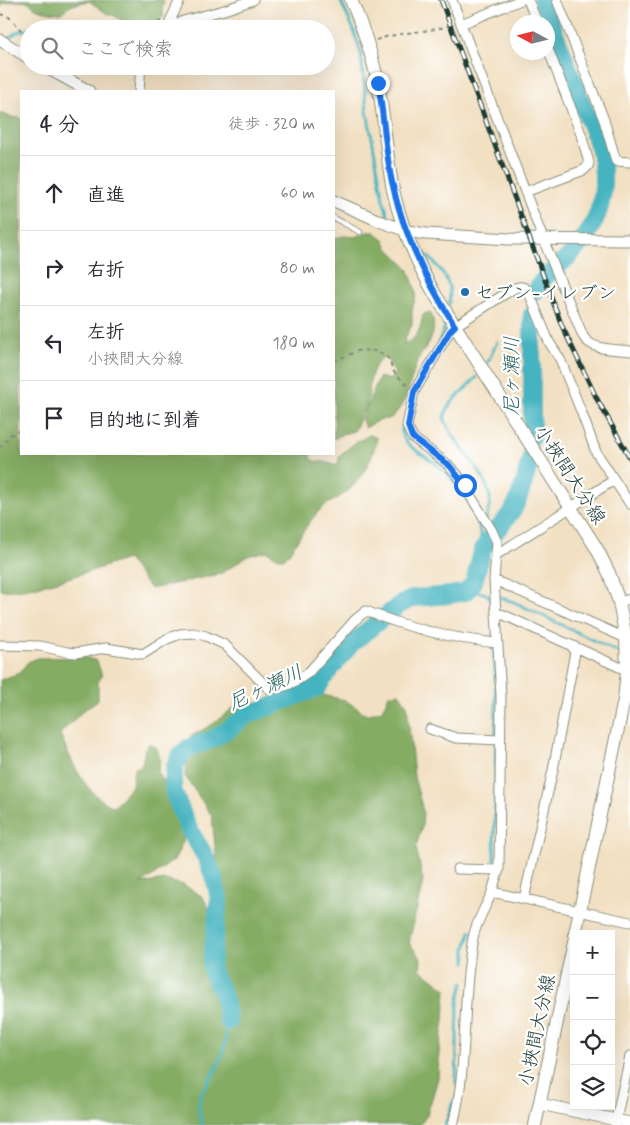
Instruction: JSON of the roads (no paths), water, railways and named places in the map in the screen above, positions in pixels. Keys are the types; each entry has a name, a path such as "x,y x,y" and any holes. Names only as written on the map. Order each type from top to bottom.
{"main road":[{"name":"小挾間大分線","path":"351,0 367,43 380,96 394,192 428,282 570,507 624,600 628,656 624,700 577,930"},
{"name":"小挾間大分線","path":"535,1125 570,961"}],"street":[{"path":"175,20 180,0"},
{"path":"187,20 253,0"},
{"path":"452,0 550,257 583,336 587,342 599,347 630,351"},
{"path":"461,23 521,0"},
{"path":"528,0 534,15"},
{"path":"557,0 604,120 616,161 630,162"},
{"path":"0,40 20,52"},
{"path":"525,192 584,170 588,166 581,134 552,60"},
{"path":"60,75 87,90"},
{"path":"139,90 140,75"},
{"path":"335,202 407,230 442,236 630,240"},
{"path":"453,1125 462,1085 466,997 473,937 499,870 501,696 494,584 495,538 465,485 450,466 415,440 410,434 408,422 414,392 450,331 511,290 520,286 525,288 530,295 549,342 560,359 593,446 630,504"},
{"path":"496,555 614,480"},
{"path":"494,584 500,581 628,656"},
{"path":"0,645 40,646 75,653 106,648 143,654 167,639 180,634 206,636 225,645 268,688 274,689 299,680 308,673 366,611 436,633 476,641 498,643"},
{"path":"497,613 571,645 628,656"},
{"path":"524,899 553,770 575,655 575,650 571,645"},
{"path":"430,729 456,738 500,740"},
{"path":"457,869 499,870"},
{"path":"492,892 630,922"},
{"path":"615,1122 630,1056"},
{"path":"540,1104 615,1122 630,1123"}],"lane":[{"path":"335,219 360,232"}],"waterway":[{"path":"340,0 353,28 361,53 367,111 383,199 389,219"},
{"name":"尼ヶ瀬川","path":"536,291 544,278 576,248 594,223 602,195 603,180 599,147 542,0"},
{"path":"4,41 20,31"},
{"path":"420,249 438,267 447,280 450,294 449,303"},
{"name":"尼ヶ瀬川","path":"532,315 532,437"},
{"path":"439,342 446,324"},
{"path":"487,364 497,342"},
{"path":"477,377 450,404 444,417 455,438 482,476 487,487 490,498 487,518"},
{"path":"402,429 404,440 435,463 453,481 464,496 473,511 482,545"},
{"name":"尼ヶ瀬川","path":"228,1021 223,994 213,975 211,965 219,899 214,877 205,856 189,829 174,793 175,766 180,756 188,748 211,740 246,716 317,688 352,643 399,605 414,598 466,592 474,582 483,548 513,510 518,500 531,456"},
{"path":"483,548 486,526"},
{"path":"466,592 478,592 488,595 492,602"},
{"path":"496,596 514,602 624,655"},
{"path":"493,634 496,698 494,870"},
{"path":"466,962 466,948 471,931"},
{"path":"456,1084 458,1003 463,983"},
{"path":"202,1125 199,1099 219,1062 228,1021"},
{"path":"445,1125 454,1100"}],"railway":[{"path":"441,0 562,326 597,399 630,458"}],"place":[{"name":"セブン-イレブン","path":"465,292"}]}
